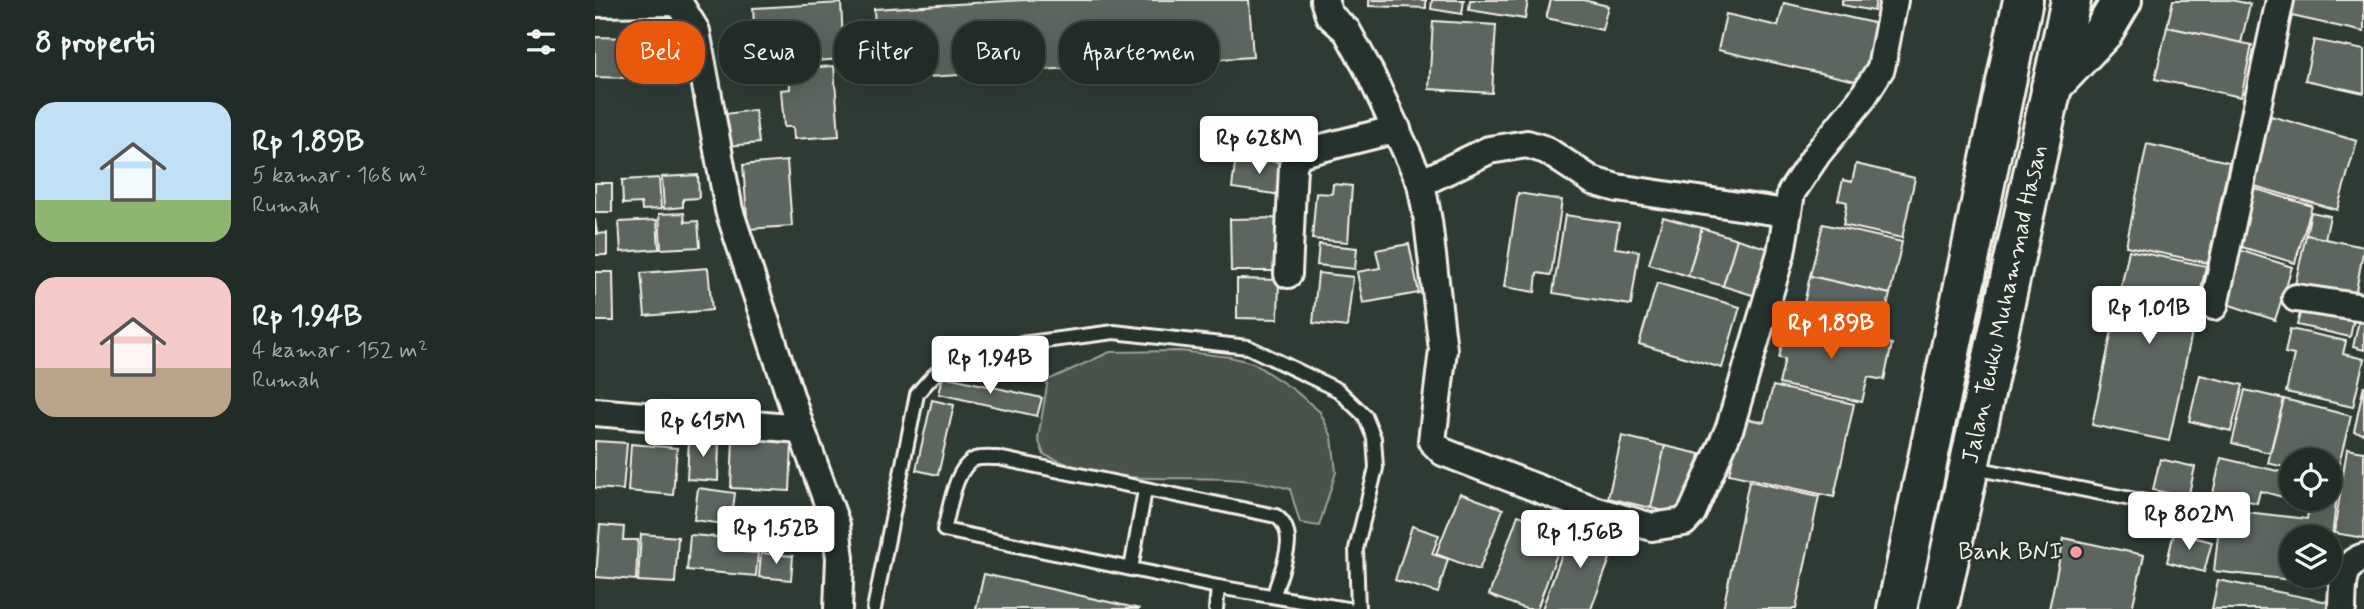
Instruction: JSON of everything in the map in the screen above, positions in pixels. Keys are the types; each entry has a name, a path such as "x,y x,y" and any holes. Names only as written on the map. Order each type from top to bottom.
{"highway":[{"path":"2000,0 2002,103"},
{"name":"Jalan Teuku Muhammad Hasan","path":"1897,609 2023,0"},
{"name":"Jalan Teuku Muhammad Hasan","path":"1938,609 2071,0"},
{"path":"2050,88 2103,32 2123,0"}],"street":[{"path":"1324,0 1329,15 1347,31 1421,183 1443,350 1432,441 1443,452 1594,510 1652,527 1684,522 1708,479 1730,427 1759,332 1781,253 1791,193 1803,173 1861,100 1881,68 1894,0"},
{"path":"2214,306 2280,0"},
{"path":"595,3 678,1 697,31 729,209 801,429 837,525 840,558 838,609"},
{"path":"1288,274 1293,166 1298,154 1397,129"},
{"path":"1421,183 1489,150 1527,144 1546,150 1593,181 1617,188 1786,213"},
{"path":"2296,298 2364,308"},
{"path":"595,412 801,429"},
{"path":"2342,609 2346,570 2350,564 2364,557"}],"lane":[{"path":"874,609 918,394 935,372 956,357 974,350 1114,332 1248,347 1338,390 1365,416 1374,438 1376,468 1356,549 1358,609"},
{"path":"1274,596 1289,538 1289,531 1276,516 998,458 977,458 967,465 961,474 944,530 1217,587 1347,609"},
{"path":"1970,468 2146,502"},
{"path":"1131,569 1145,490"},
{"path":"1216,609 1217,587"}],"shaded area":[{"path":"1180,351 1230,357 1253,363 1294,390 1320,412 1332,437 1336,472 1319,526 1300,523 1290,489 1240,480 1115,476 1090,472 1044,455 1038,439 1048,380 1110,352"}],"building":[{"path":"1023,0 1249,0 1253,57 1219,59 1219,21 1059,21 1059,69 1045,70 1045,21 952,21 952,75 938,76 938,21 875,21 874,9"},
{"path":"1369,0 1426,0 1426,8 1369,6"},
{"path":"1432,0 1464,0 1462,14 1431,9"},
{"path":"1470,0 1528,0 1525,19 1469,10"},
{"path":"1551,0 1583,0 1608,6 1602,30 1546,18"},
{"path":"1842,0 1876,0 1874,11 1842,5"},
{"path":"2173,0 2231,0 2250,4 2241,43 2167,27"},
{"path":"2290,0 2364,0 2364,32 2287,15"},
{"path":"841,3 842,21 834,21 834,60 820,61 820,21 754,21 753,8"},
{"path":"1784,3 1887,26 1865,83 1718,50 1726,14 1778,26"},
{"path":"636,14 666,15 666,21 636,21"},
{"path":"1433,21 1496,25 1492,93 1429,89"},
{"path":"2167,27 2252,45 2241,97 2155,79"},
{"path":"595,37 616,38 616,78 595,77"},
{"path":"2314,40 2364,50 2364,93 2305,80"},
{"path":"834,66 839,136 794,139 793,127 784,127 781,90 790,89 790,84 820,84 820,67"},
{"path":"755,110 759,143 728,146 725,114"},
{"path":"2271,116 2357,141 2337,210 2251,185"},
{"path":"2147,144 2229,162 2208,263 2126,246"},
{"path":"1236,156 1285,163 1281,195 1232,188"},
{"path":"787,161 792,226 748,229 743,165"},
{"path":"1856,164 1915,178 1902,238 1843,225 1847,202 1838,200 1843,180 1852,182"},
{"path":"698,175 699,198 683,199 683,207 664,209 662,177"},
{"path":"659,178 661,209 642,210 641,203 623,204 622,180"},
{"path":"595,183 612,183 612,212 595,212"},
{"path":"1333,184 1352,186 1348,242 1312,239 1316,193 1332,194"},
{"path":"2250,187 2312,206 2295,263 2232,244"},
{"path":"1518,193 1562,200 1551,275 1537,273 1535,292 1504,287"},
{"path":"2311,212 2330,216 2325,239 2306,235"},
{"path":"684,213 685,222 698,221 700,247 661,249 659,214"},
{"path":"1565,215 1619,223 1615,248 1639,251 1631,305 1553,293"},
{"path":"1663,217 1702,228 1688,276 1649,264"},
{"path":"1285,218 1286,271 1231,271 1230,219"},
{"path":"595,219 597,234 607,233 607,255 595,255"},
{"path":"657,220 659,249 621,252 619,222"},
{"path":"1823,224 1902,242 1890,294 1810,276"},
{"path":"1702,228 1737,239 1723,286 1688,276"},
{"path":"2306,235 2364,247 2354,302 2294,289"},
{"path":"1737,239 1773,250 1759,297 1723,286"},
{"path":"1319,244 1357,248 1355,269 1317,265"},
{"path":"1409,244 1419,293 1363,303 1357,272 1380,268 1376,250"},
{"path":"2236,249 2292,267 2275,320 2218,301"},
{"path":"2129,250 2206,266 2169,441 2092,425"},
{"path":"708,268 712,310 645,316 641,273"},
{"path":"595,272 613,272 614,321 595,321"},
{"path":"1318,273 1353,277 1347,327 1313,323"},
{"path":"1810,276 1890,294 1880,339 1800,322"},
{"path":"1237,279 1279,280 1278,319 1237,318"},
{"path":"1657,283 1740,307 1722,368 1639,344"},
{"path":"2303,302 2355,314 2350,337 2297,325"},
{"path":"2361,312 2364,313 2364,350 2353,347"},
{"path":"1787,321 1892,344 1884,380 1868,377 1862,402 1779,384 1785,359 1779,358"},
{"path":"2290,329 2346,341 2343,354 2364,359 2353,407 2286,392 2294,355 2285,353"},
{"path":"2200,375 2243,385 2231,431 2189,421"},
{"path":"943,376 1042,398 1037,416 939,394"},
{"path":"2364,385 2364,434 2354,432"},
{"path":"1773,386 1854,404 1834,497 1729,474 1742,418 1764,422"},
{"path":"2245,390 2284,399 2270,453 2232,443"},
{"path":"2284,399 2351,416 2342,452 2342,448 2279,448 2279,466 2268,463"},
{"path":"932,400 954,405 938,475 916,470"},
{"path":"1622,436 1665,446 1651,508 1608,498"},
{"path":"689,438 719,439 718,481 687,479"},
{"path":"733,439 792,442 790,491 731,488"},
{"path":"595,441 627,443 623,490 595,488"},
{"path":"631,444 677,448 673,495 628,491"},
{"path":"1665,446 1700,454 1686,516 1651,508"},
{"path":"2347,449 2364,452 2364,538 2342,534 2342,525 2335,525 2337,511 2342,511 2342,481"},
{"path":"2221,458 2279,471 2279,496 2260,491 2257,503 2213,493"},
{"path":"2160,459 2195,467 2188,498 2153,490"},
{"path":"1749,481 1819,496 1796,609 1723,609"},
{"path":"698,488 735,493 731,525 694,520"},
{"path":"1460,493 1503,509 1479,570 1436,554"},
{"path":"2190,498 2220,505 2215,530 2184,523"},
{"path":"2221,509 2307,519 2308,511 2335,511 2333,525 2279,525 2279,578 2214,571"},
{"path":"1518,515 1565,532 1537,609 1526,609 1489,595"},
{"path":"1573,524 1617,540 1591,609 1542,609"},
{"path":"600,525 624,527 623,540 638,540 636,580 596,577"},
{"path":"1412,526 1439,535 1432,554 1448,559 1438,593 1395,580"},
{"path":"2174,532 2212,542 2204,572 2167,562"},
{"path":"641,534 678,537 675,583 638,581"},
{"path":"690,535 745,539 744,552 758,553 756,576 687,570"},
{"path":"2064,538 2144,555 2132,609 2049,609"},
{"path":"761,553 793,556 791,580 759,577"},
{"path":"984,574 1140,609 976,609"},
{"path":"2218,580 2333,603 2332,609 2212,609"}],"place":[{"name":"Bank BNI","path":"2076,552"}]}
